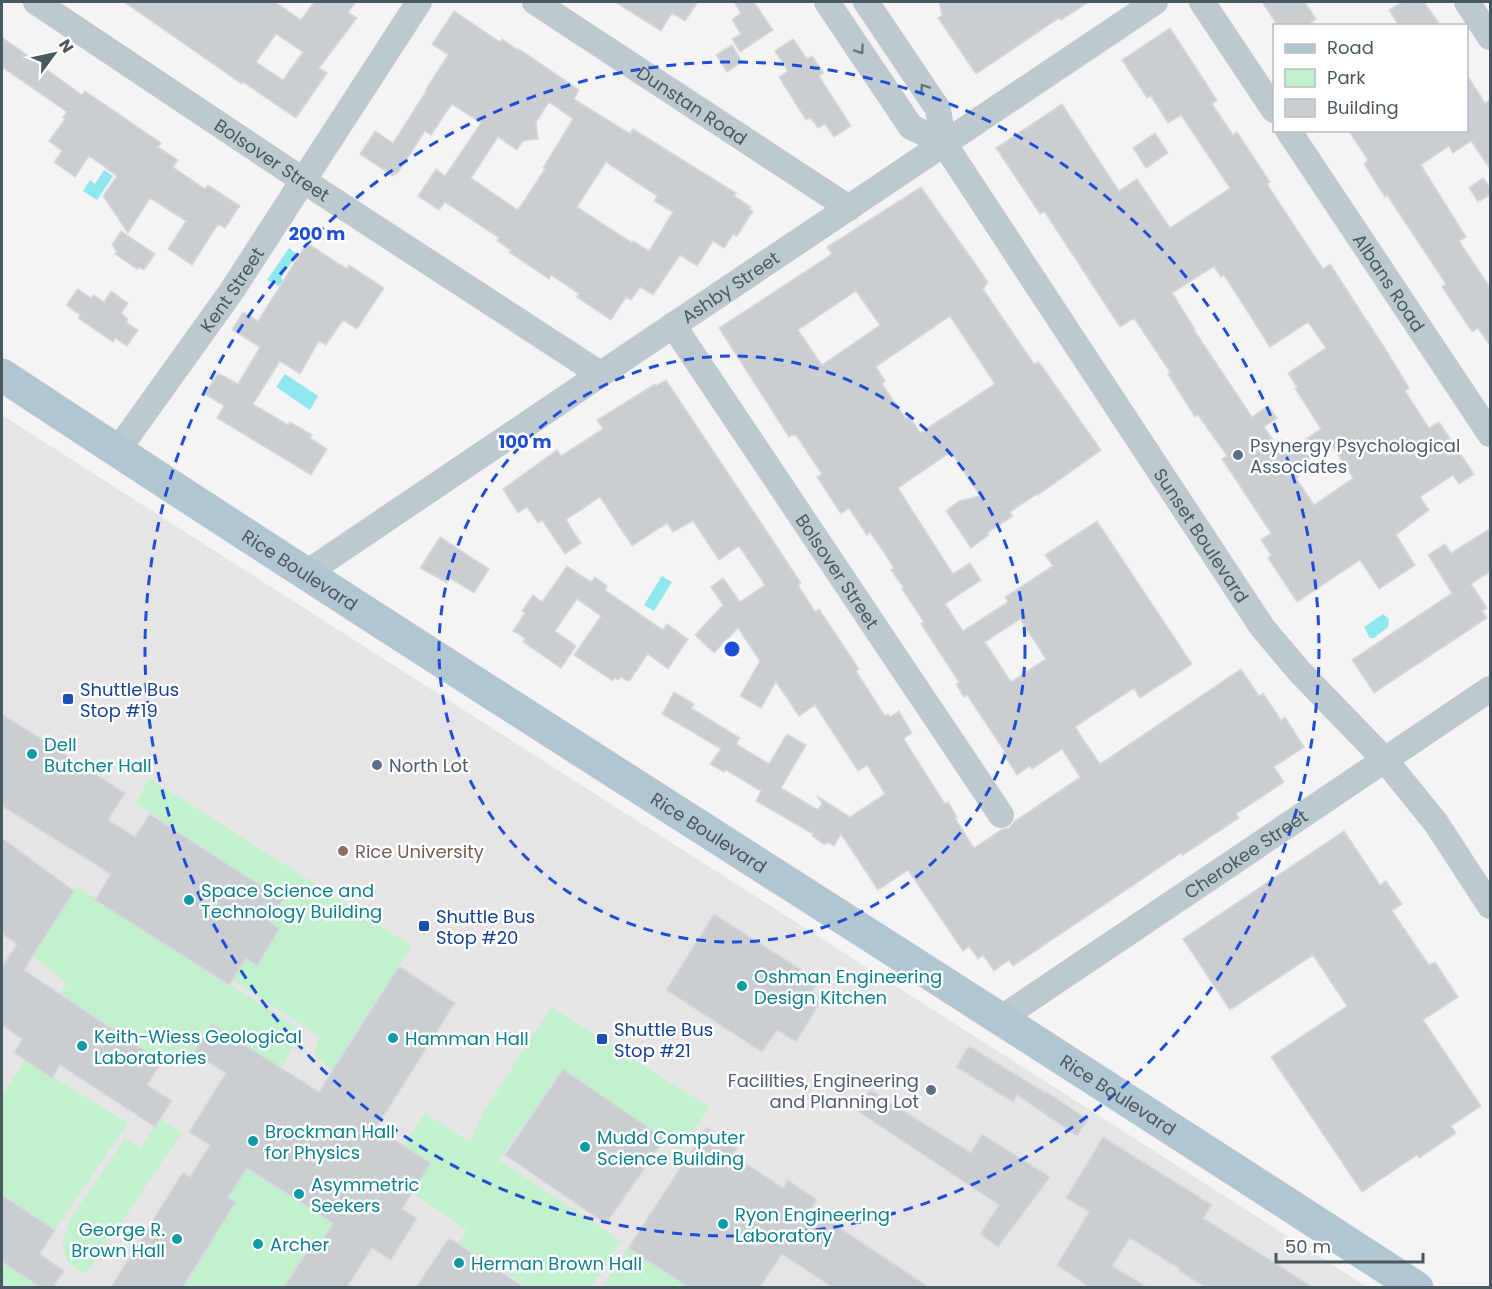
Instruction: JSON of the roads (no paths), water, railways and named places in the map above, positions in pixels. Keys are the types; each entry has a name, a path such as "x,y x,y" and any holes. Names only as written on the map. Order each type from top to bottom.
{"main road":[{"name":"Rice Boulevard","path":"2,375 304,574 846,918 1417,1287"}],"street":[{"name":"Bolsover Street","path":"36,2 304,181 600,374"},
{"name":"Kent Street","path":"117,451 231,292 419,2"},
{"name":"Dunstan Road","path":"535,2 849,208"},
{"path":"827,2 911,127 943,142"},
{"name":"Sunset Boulevard","path":"866,2 938,109 943,142 1262,627 1299,671 1385,760 1436,823 1491,906"},
{"name":"Ashby Street","path":"304,574 849,208 943,142 1155,2"},
{"path":"1202,2 1273,107"},
{"path":"1467,2 1491,37"},
{"name":"Albans Road","path":"1289,132 1491,434"},
{"name":"Bolsover Street","path":"673,325 1001,815"},
{"name":"Cherokee Street","path":"1000,1019 1491,689"}],"water":[{"path":"104,170 113,176 97,200 83,191 90,180 95,184"},
{"path":"289,248 297,254 281,278 283,280 279,286 267,280"},
{"path":"285,374 318,396 310,410 276,387"},
{"path":"662,576 672,582 654,611 644,605"},
{"path":"1383,614 1389,619 1388,627 1374,638 1370,638 1364,627"}],"place":[{"name":"Psynergy Psychological Associates","path":"1238,455"},
{"name":"Shuttle Bus Stop #19","path":"68,699"},
{"name":"Dell Butcher Hall","path":"32,754"},
{"name":"North Lot","path":"377,765"},
{"name":"Rice University","path":"343,851"},
{"name":"Space Science and Technology Building","path":"189,900"},
{"name":"Shuttle Bus Stop #20","path":"424,926"},
{"name":"Oshman Engineering Design Kitchen","path":"742,986"},
{"name":"Hamman Hall","path":"393,1038"},
{"name":"Shuttle Bus Stop #21","path":"602,1039"},
{"name":"Keith-Wiess Geological Laboratories","path":"82,1046"},
{"name":"Facilities, Engineering and Planning Lot","path":"931,1090"},
{"name":"Brockman Hall for Physics","path":"253,1141"},
{"name":"Mudd Computer Science Building","path":"585,1147"},
{"name":"Asymmetric Seekers","path":"299,1194"},
{"name":"Ryon Engineering Laboratory","path":"723,1224"},
{"name":"George R. Brown Hall","path":"177,1239"},
{"name":"Archer","path":"258,1244"},
{"name":"Herman Brown Hall","path":"459,1263"}]}
